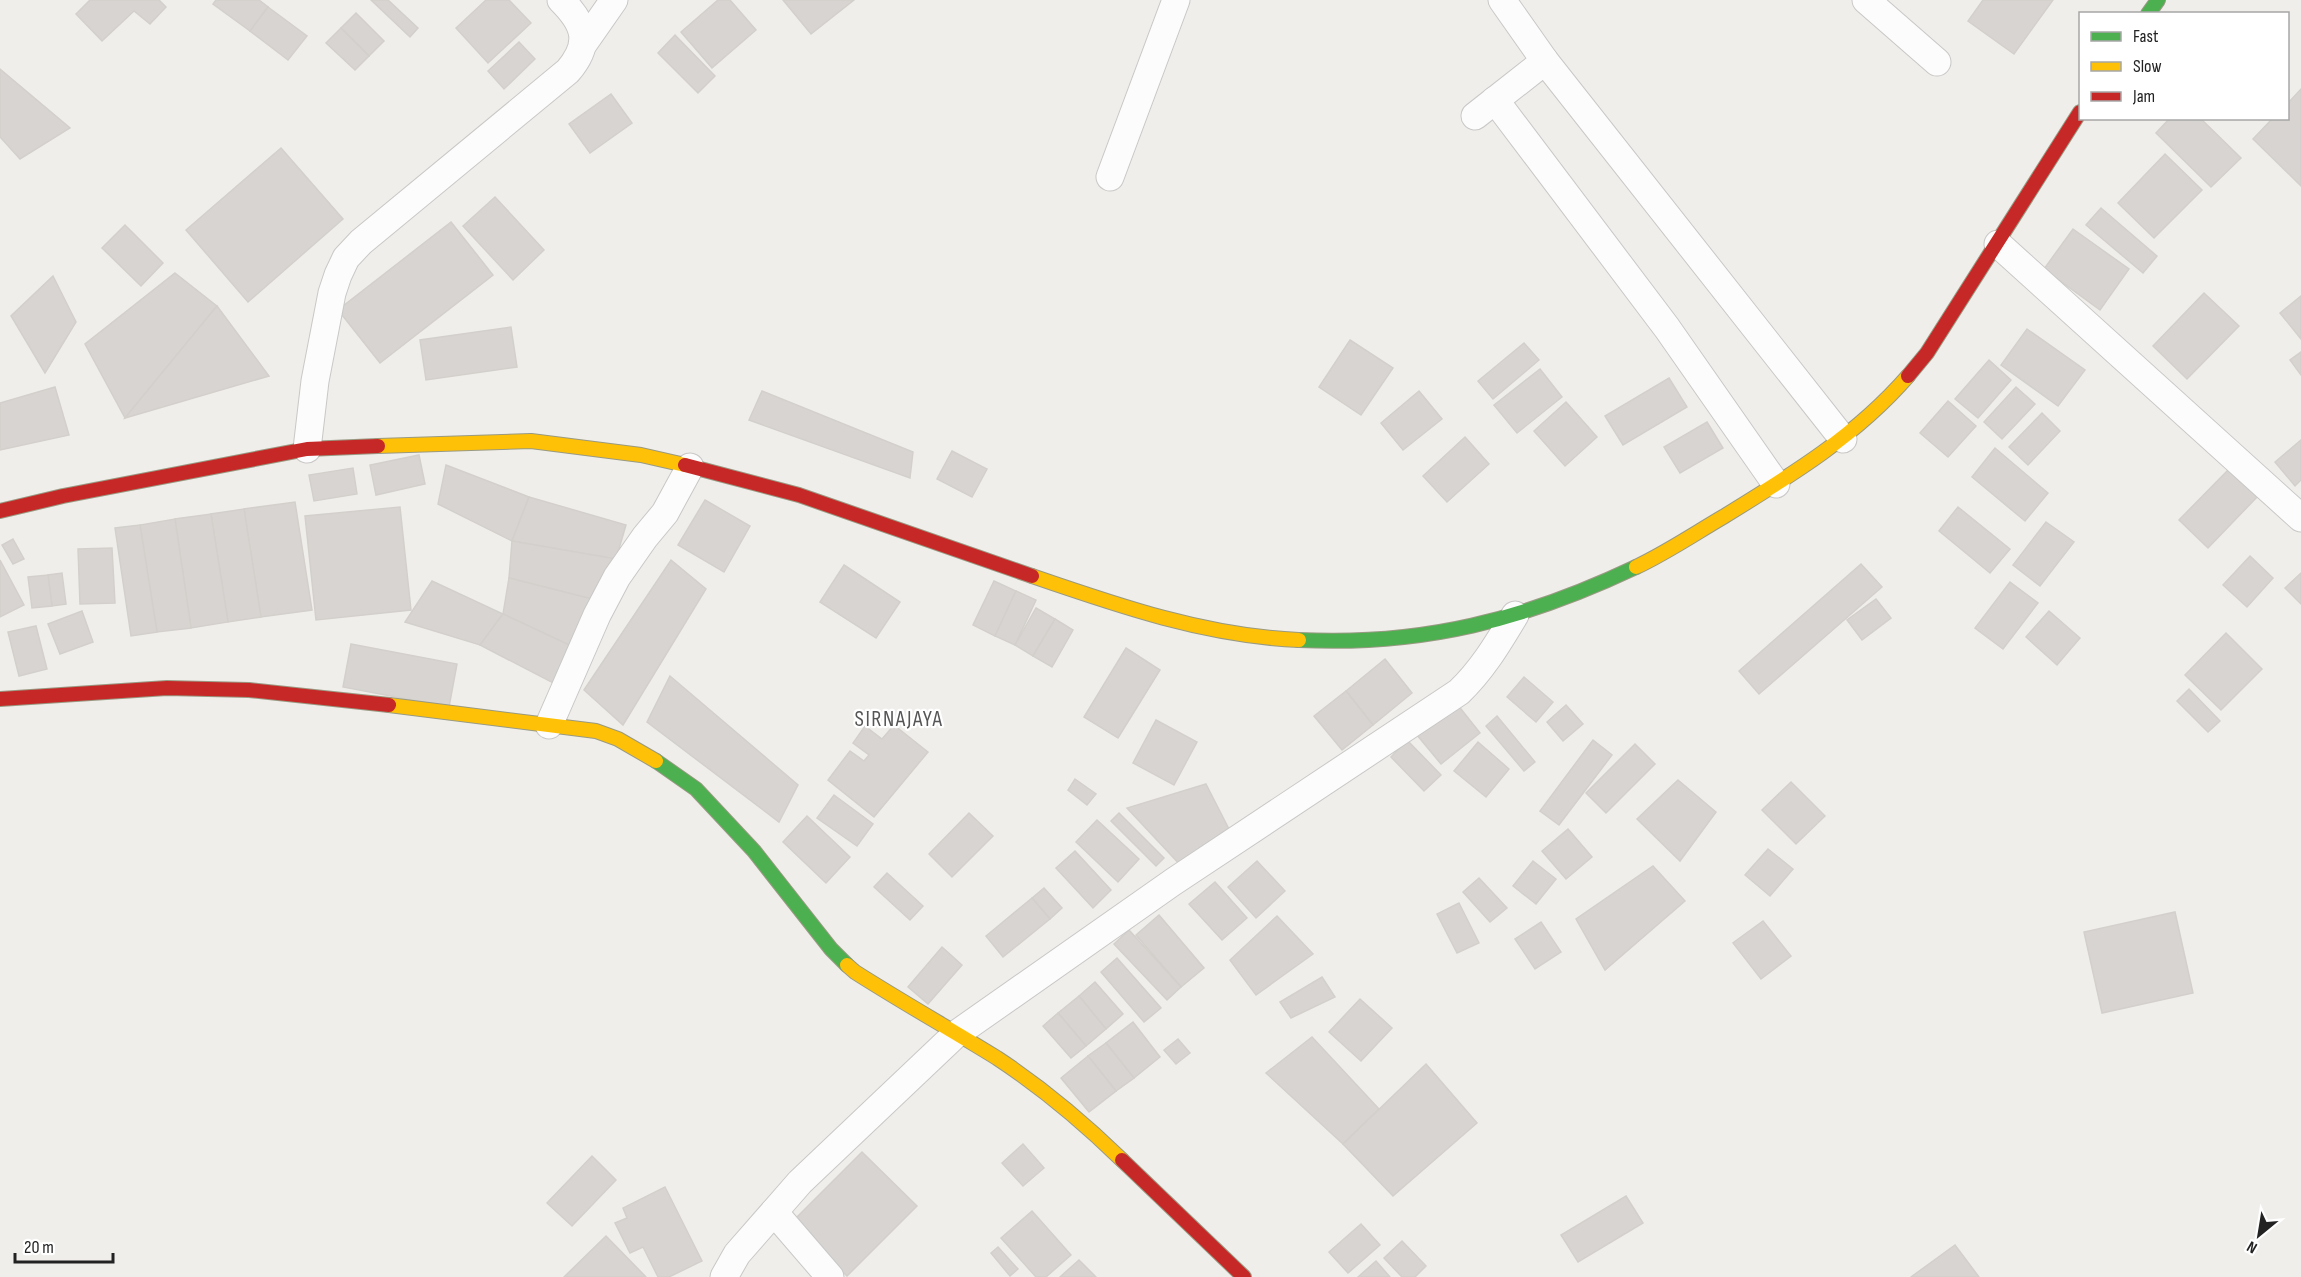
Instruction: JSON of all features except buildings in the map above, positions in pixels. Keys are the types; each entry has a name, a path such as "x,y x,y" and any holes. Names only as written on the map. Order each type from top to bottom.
{"street":[{"path":"561,0 573,12 581,27 584,43"},
{"path":"307,449 315,381 332,293 346,258 568,70 578,59 584,43 614,0"},
{"path":"1110,177 1176,0"},
{"path":"1502,0 1545,61 1843,439"},
{"path":"1866,0 1937,62"},
{"path":"1545,61 1485,108 1666,328 1776,484"},
{"path":"0,511 63,496 307,449 479,441 531,441 641,455 799,495 1128,609 1169,621 1290,641 1399,640 1455,631 1515,615 1606,580 1664,553 1776,484 1843,439 1902,383 1927,353 2079,114"},
{"path":"1998,244 2301,518"},
{"path":"549,725 597,615 617,577 665,513 690,467"},
{"path":"724,1277 737,1254 800,1182 955,1035 1173,882 1459,692 1475,677 1489,658 1515,615"},
{"path":"0,699 167,688 217,689 390,705 596,731 618,739 645,753 696,789 754,851 831,949 855,972 1028,1080 1101,1139 1244,1277"},
{"path":"774,1212 830,1277"}],"traffic: fast":[{"path":"2149,12 2158,0"},
{"path":"1299,640 1388,639 1472,626 1554,602 1636,567"},
{"path":"656,761 696,789 754,851 831,949 847,965"}],"traffic: slow":[{"path":"1636,567 1669,550 1821,454 1867,418 1908,376"},
{"path":"378,446 531,441 641,455 685,465"},
{"path":"1032,576 1163,618 1230,633 1299,640"},
{"path":"389,705 596,731 618,739 656,761"},
{"path":"847,965 1030,1081 1062,1106 1122,1160"}],"traffic: jam":[{"path":"1908,376 1927,353 2079,114"},
{"path":"0,511 63,496 307,449 378,446"},
{"path":"685,465 799,495 1032,576"},
{"path":"0,699 167,688 249,690 389,705"},
{"path":"1122,1160 1244,1277"}],"district":[{"name":"SIRNAJAYA","path":"899,719"}]}
